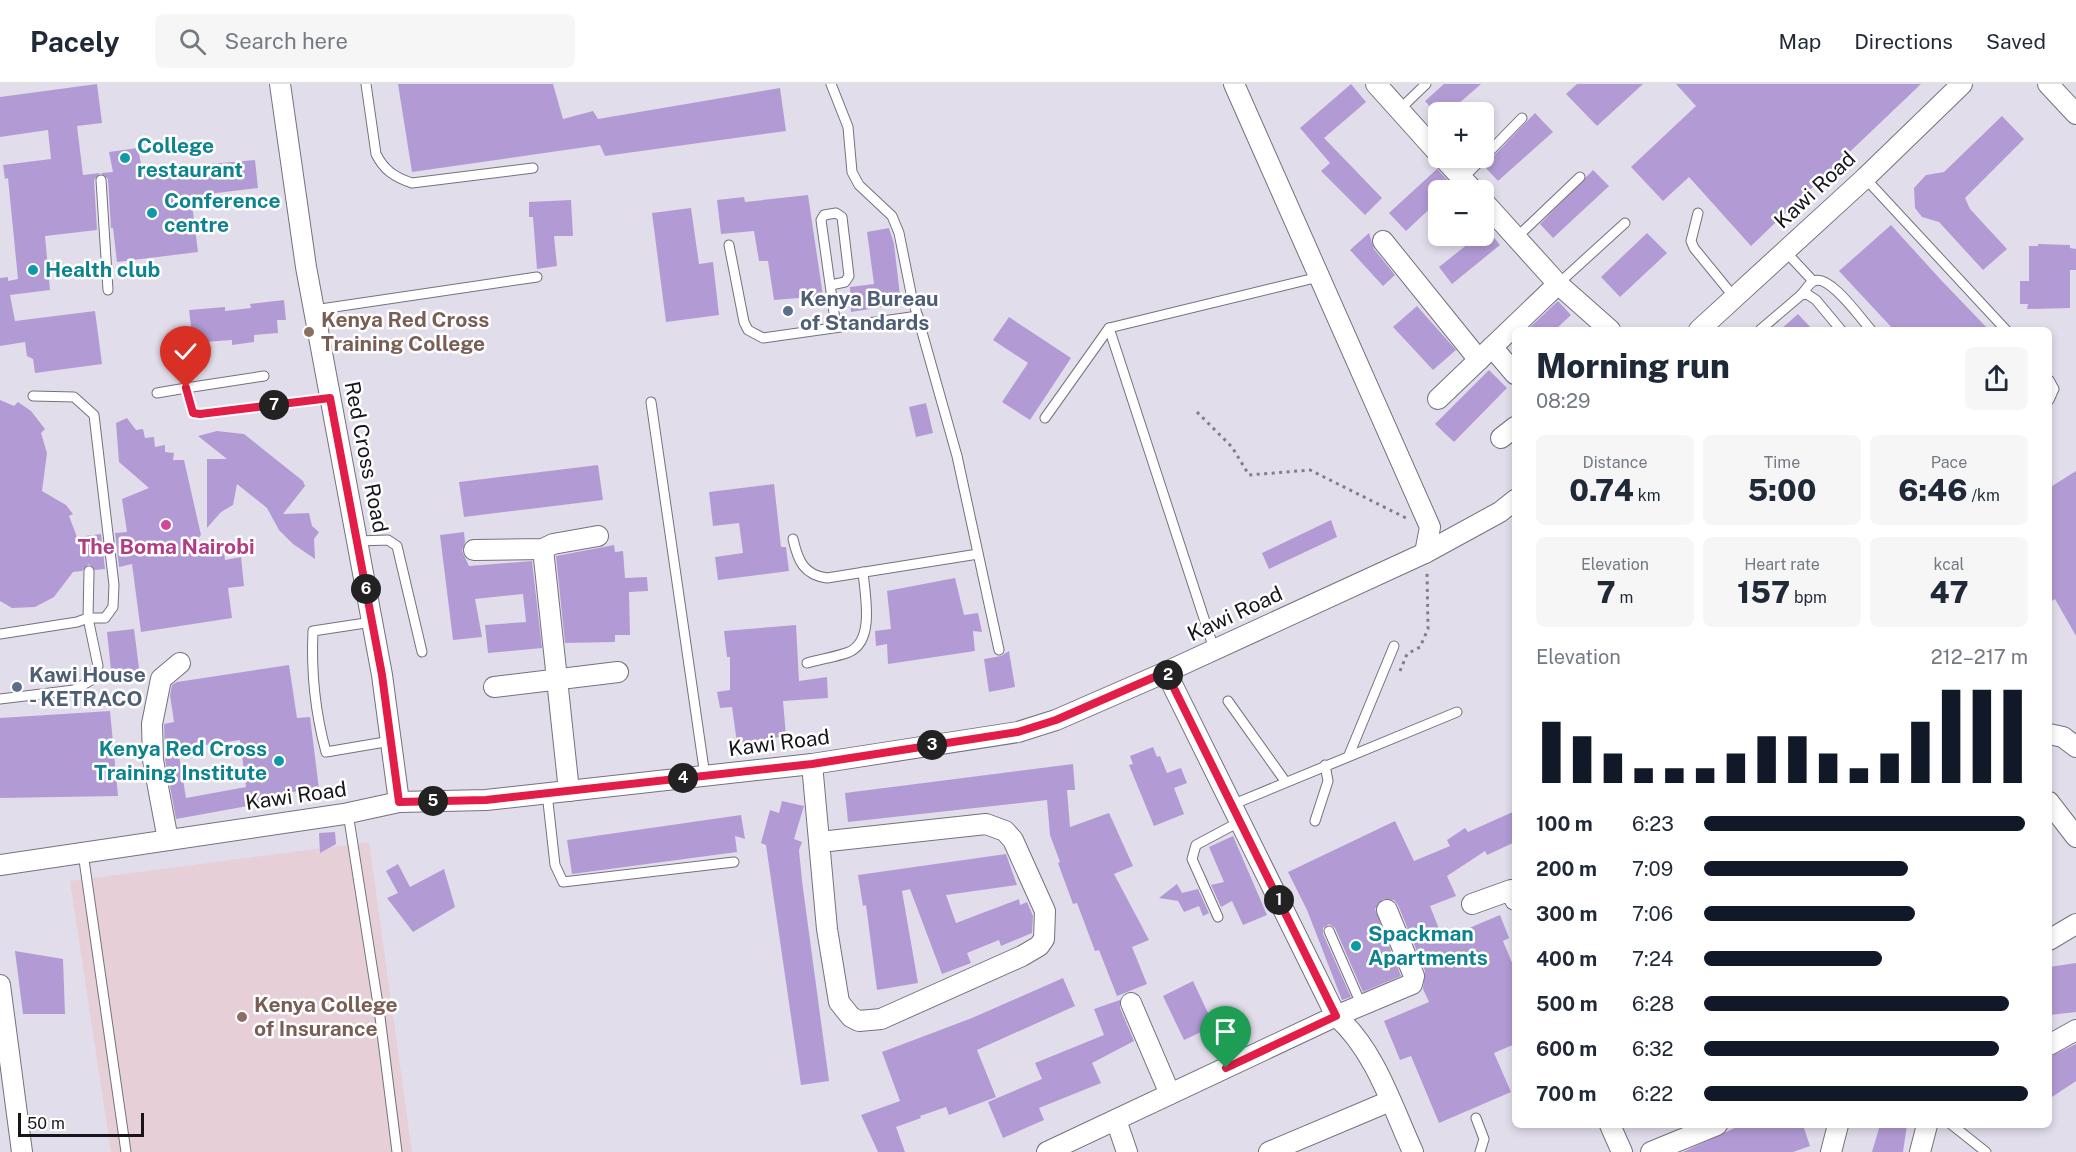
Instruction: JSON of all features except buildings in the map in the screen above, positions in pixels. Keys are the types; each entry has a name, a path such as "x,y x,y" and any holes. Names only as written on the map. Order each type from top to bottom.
{"street":[{"name":"Red Cross Road","path":"280,84 314,310 372,621 392,741 399,802"},
{"path":"1234,84 1430,527 1425,553"},
{"path":"1376,84 1428,142"},
{"name":"Kawi Road","path":"1702,327 1865,178 1962,84"},
{"path":"2048,84 2076,114"},
{"path":"1452,168 1463,180"},
{"path":"1494,213 1558,284 1607,327"},
{"path":"1383,241 1486,353 1512,372"},
{"path":"1513,327 1558,284"},
{"path":"1438,399 1512,328"},
{"name":"Kawi Road","path":"0,866 348,813 399,802 486,800 812,764 1018,732 1056,720 1166,672 1425,553 1500,512 1512,502"},
{"path":"474,550 543,549 553,544 598,536"},
{"path":"543,549 569,791"},
{"path":"168,840 153,760 152,724 160,679 180,663"},
{"path":"494,687 618,672"},
{"path":"1166,672 1336,1016 1356,1036 1390,1101 1413,1152"},
{"path":"2052,735 2063,737 2076,747"},
{"path":"812,764 826,929 839,1002 851,1017 859,1021 881,1019 909,1009 1022,956 1039,946 1044,939 1045,911 1013,840 997,826 986,824 820,842"},
{"path":"2052,806 2076,837"},
{"path":"1472,904 1512,894"},
{"path":"1047,1152 1361,1004 1412,984 1414,976 1386,910"},
{"path":"2052,938 2076,924"},
{"path":"0,985 8,1102 22,1152"},
{"path":"1131,1003 1170,1094"},
{"path":"2052,1043 2076,1030"},
{"path":"1269,1152 1390,1101"},
{"path":"1116,1120 1127,1152"},
{"path":"1611,1128 1622,1152"},
{"path":"1651,1152 1710,1128"},
{"path":"1831,1152 1837,1128"},
{"path":"1920,1152 1926,1128"}],"lane":[{"path":"366,84 376,154 381,163 396,178 412,183 533,168"},
{"path":"831,84 848,127 852,172 859,185 892,216 899,233 918,316 957,456 999,650"},
{"path":"1399,110 1426,84"},
{"path":"1494,146 1522,118"},
{"path":"1516,238 1580,177"},
{"path":"1865,178 2003,327"},
{"path":"101,180 108,290"},
{"path":"831,285 845,282 849,276 842,218 836,213 824,215 821,220 836,327"},
{"path":"1698,213 1691,241 1694,248 1734,297"},
{"path":"1558,284 1625,223"},
{"path":"729,245 744,322 753,335 764,339 918,316"},
{"path":"1785,251 1813,281"},
{"path":"314,310 537,277"},
{"path":"1045,418 1109,328 1319,278"},
{"path":"1764,327 1801,295 1813,281 1820,280 1831,284 1868,327"},
{"path":"1801,295 1811,295 1838,327"},
{"path":"1109,328 1215,649"},
{"path":"157,393 264,376"},
{"path":"186,388 193,413 200,414 330,398"},
{"path":"0,634 77,622 88,618 105,618 113,607 113,573 94,415 74,397 33,396"},
{"path":"651,402 705,776"},
{"path":"793,539 799,562 815,576 827,578 978,554"},
{"path":"357,541 388,540 397,546 422,652"},
{"path":"0,699 75,690 93,679 98,666 88,618 89,571"},
{"path":"807,663 851,651 862,640 866,618 863,572"},
{"path":"372,621 313,631 312,666 316,717 326,753 392,741"},
{"path":"1349,755 1394,646"},
{"path":"1228,701 1285,781"},
{"path":"1218,917 1192,859 1192,850 1196,845 1237,813 1285,781 1457,712"},
{"path":"1315,821 1328,781 1325,765"},
{"path":"547,793 555,865 563,882 734,862"},
{"path":"348,813 380,1017 398,1152"},
{"path":"83,853 126,1152"},
{"path":"1329,931 1361,1004"},
{"path":"1476,1118 1484,1139 1480,1152"},
{"path":"1956,1128 1986,1152"}],"path":[{"path":"1197,412 1232,447 1249,475 1310,470 1430,527"}],"shaded area":[{"name":"Kenya College of Insurance","path":"369,842 412,1152 111,1152 70,881"}],"place":[{"name":"College restaurant","path":"125,158"},
{"name":"Conference centre","path":"152,213"},
{"name":"Health club","path":"33,270"},
{"name":"Kenya Bureau of Standards","path":"788,311"},
{"name":"Kenya Red Cross Training College","path":"309,332"},
{"name":"The Boma Nairobi","path":"166,525"},
{"name":"Kawi House - KETRACO","path":"17,687"},
{"name":"Kenya Red Cross Training Institute","path":"279,761"},
{"name":"Spackman Apartments","path":"1356,946"},
{"name":"Kenya College of Insurance","path":"242,1017"}],"route":[{"path":"186,388 193,413 200,414 330,398 382,675 399,802 486,800 812,764 1018,732 1056,720 1166,672 1234,804 1336,1016 1226,1068"}]}
